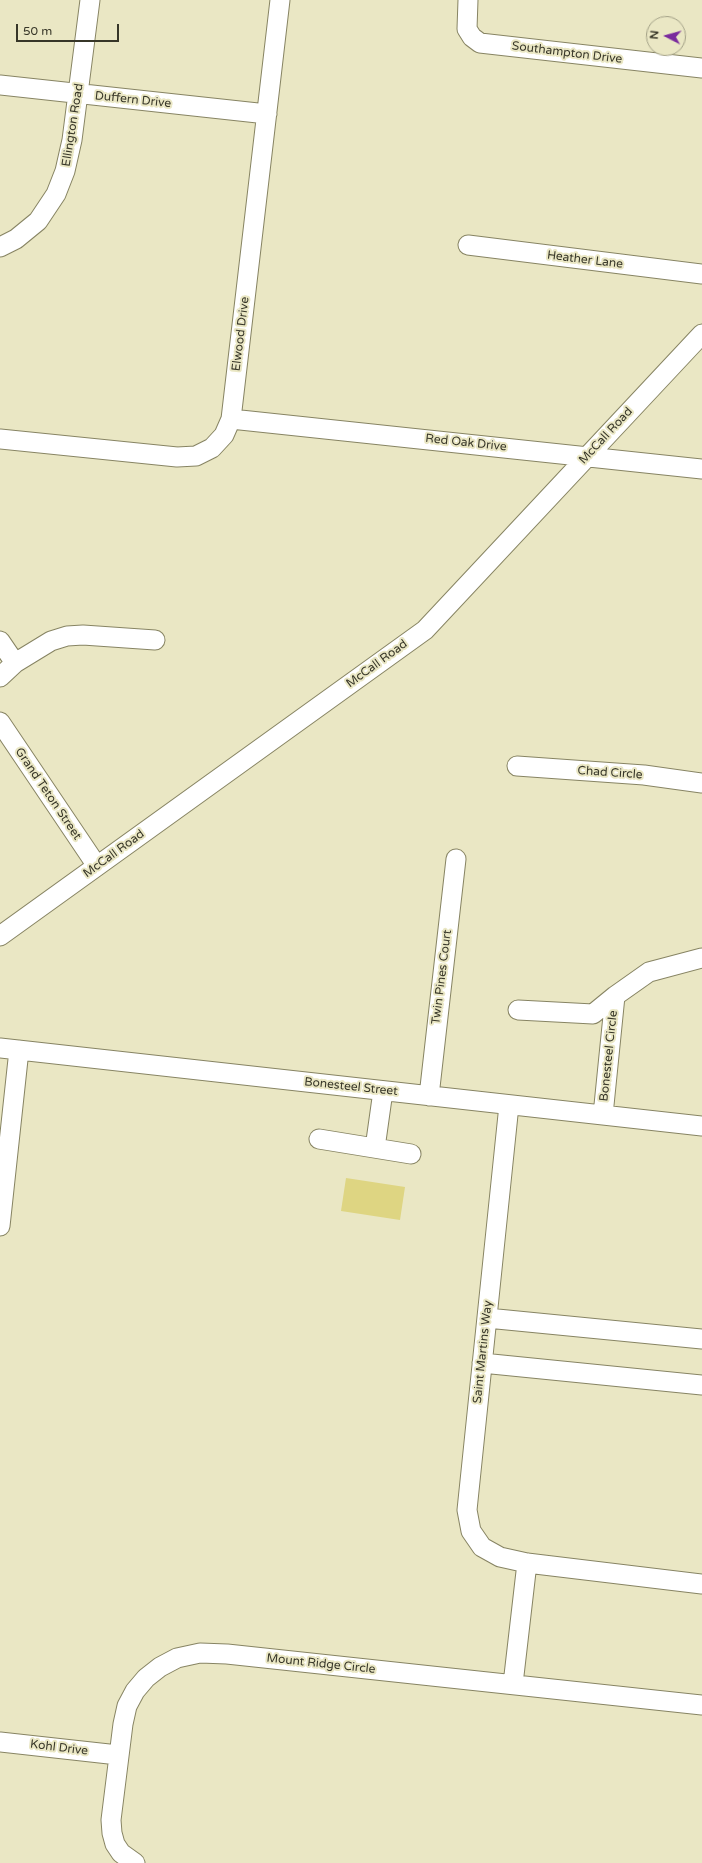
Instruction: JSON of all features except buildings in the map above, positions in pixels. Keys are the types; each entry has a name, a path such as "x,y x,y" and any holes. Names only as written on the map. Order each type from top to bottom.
{"street":[{"name":"Ellington Road","path":"0,247 16,239 33,226 56,194 65,171 72,140 90,0"},
{"name":"Elwood Drive","path":"0,439 177,457 196,456 212,448 224,436 231,419 280,0"},
{"name":"Southampton Drive","path":"468,0 467,29 472,37 480,43 702,68"},
{"name":"Duffern Drive","path":"0,85 267,114"},
{"name":"Heather Lane","path":"468,245 702,274"},
{"name":"McCall Road","path":"0,936 425,630 702,334"},
{"name":"Red Oak Drive","path":"231,419 702,469"},
{"path":"0,677 15,663 51,641 67,636 83,635 155,640"},
{"path":"0,641 15,663"},
{"name":"Grand Teton Street","path":"0,722 97,866"},
{"name":"Chad Circle","path":"517,766 644,775 702,783"},
{"name":"Twin Pines Court","path":"429,1096 456,859"},
{"path":"518,1010 593,1014 649,972 702,958"},
{"name":"Bonesteel Circle","path":"603,1115 615,996"},
{"name":"Bonesteel Street","path":"0,1048 702,1126"},
{"path":"0,1226 19,1050"},
{"path":"375,1148 383,1091"},
{"name":"Saint Martins Way","path":"509,1105 467,1510 471,1531 482,1547 500,1558 527,1563 702,1584"},
{"path":"319,1139 411,1154"},
{"path":"487,1318 702,1339"},
{"path":"482,1364 702,1384"},
{"path":"513,1684 527,1563"},
{"name":"Mount Ridge Circle","path":"135,1863 121,1853 115,1844 111,1820 118,1755 126,1712 135,1691 146,1678 160,1667 177,1658 200,1653 227,1654 702,1705"},
{"name":"Kohl Drive","path":"0,1742 118,1755"}],"shaded area":[{"path":"346,1178 405,1187 400,1220 341,1211"}]}
